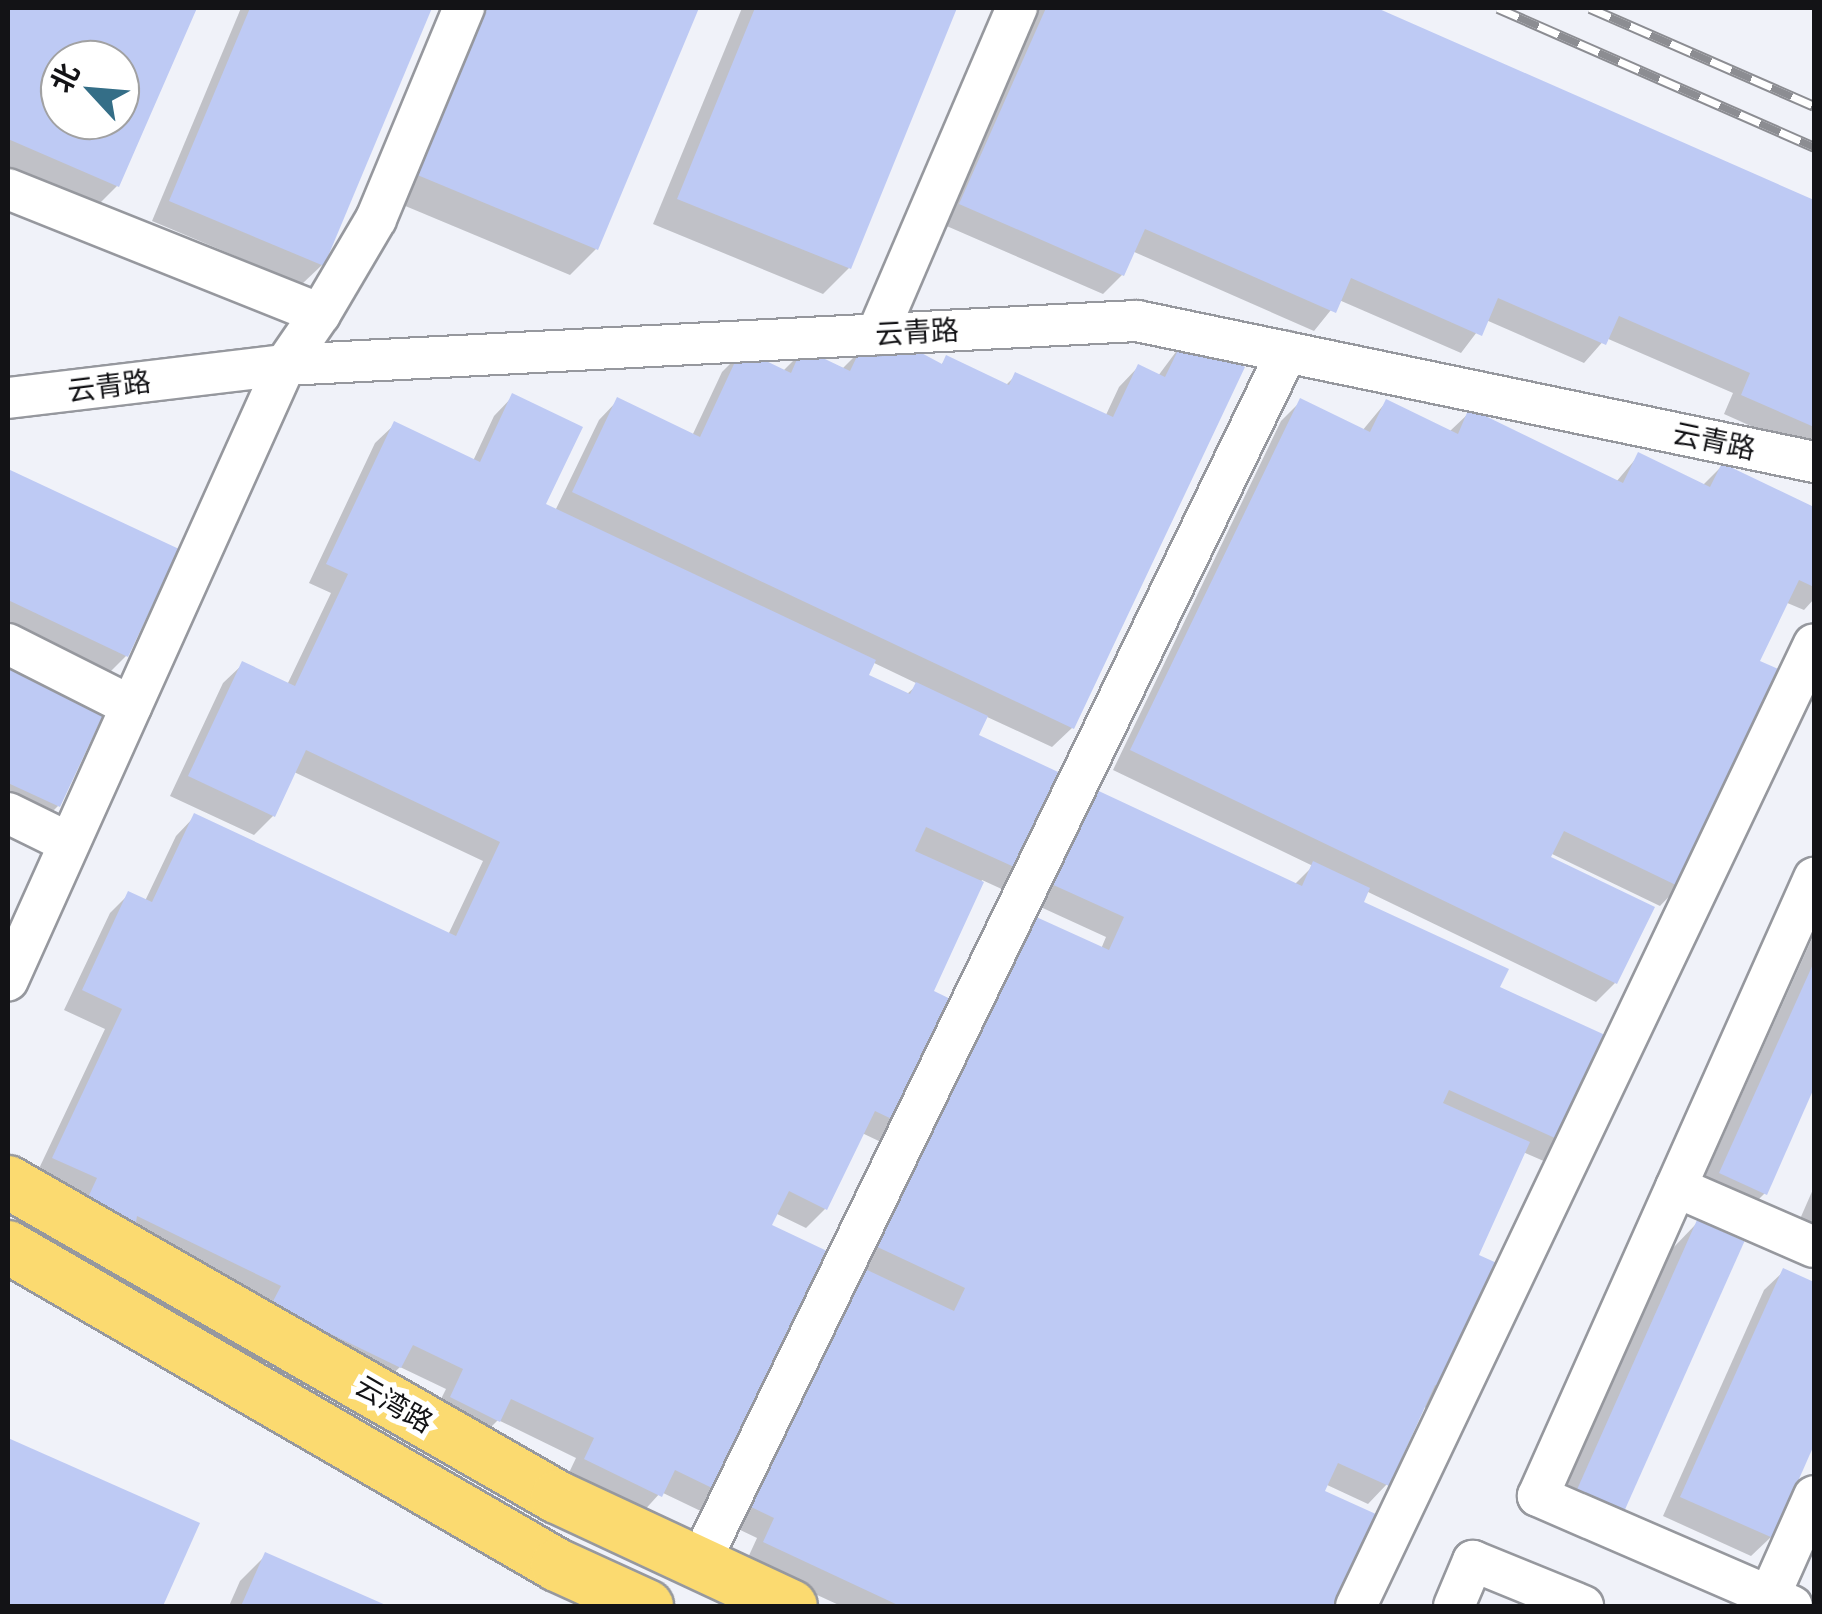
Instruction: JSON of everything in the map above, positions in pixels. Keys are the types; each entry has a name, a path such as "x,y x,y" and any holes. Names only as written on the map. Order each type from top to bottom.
{"main road":[{"name":"云湾路","path":"8,1182 557,1497 791,1606"},
{"name":"云湾路","path":"8,1247 574,1591 647,1606"}],"street":[{"path":"8,980 285,364 320,314 376,219 464,8"},
{"path":"877,334 1017,8"},
{"path":"9,193 320,314"},
{"name":"云青路","path":"8,398 285,364 1138,321 1814,462"},
{"path":"699,1564 1287,352"},
{"path":"8,644 131,706"},
{"path":"1356,1606 1814,644"},
{"path":"8,813 69,843"},
{"path":"1814,878 1538,1496 1775,1603 1814,1496"},
{"path":"1676,1187 1814,1247"},
{"path":"1454,1606 1474,1561 1582,1606"}],"building":[{"path":"8,8 197,8 140,139 140,40 40,40 40,140 139,140 119,187 8,139"},
{"path":"250,8 432,8 324,266 169,201"},
{"path":"484,8 699,8 598,250 415,174"},
{"path":"755,8 957,8 851,269 677,199"},
{"path":"1046,8 1377,8 1814,200 1814,427 1741,395 1750,373 1619,316 1606,345 1498,298 1482,336 1351,278 1336,313 1145,229 1124,276 959,204"},
{"path":"1184,338 1245,367 1074,729 572,492 617,397 700,437 741,349 791,373 802,348 850,371 862,346 899,341 942,364 946,355 1009,385 1015,372 1113,417 1138,364 1165,377"},
{"path":"512,393 583,427 546,504 876,660 869,675 910,694 916,682 988,716 979,735 1302,886 1313,861 1370,888 1364,902 1509,969 1500,987 1616,1040 1568,1144 1449,1090 1443,1103 1530,1142 1479,1255 1510,1269 1454,1393 1435,1385 1389,1486 1338,1463 1325,1491 1378,1515 1336,1606 900,1606 763,1542 774,1518 675,1470 662,1497 584,1459 594,1438 511,1399 500,1422 450,1397 463,1369 413,1345 401,1368 271,1305 281,1286 137,1216 135,1228 85,1204 97,1178 52,1158 122,1009 82,990 128,891 152,902 194,813 456,936 500,842 306,750 275,817 188,776 242,661 295,686 348,574 326,564 394,421 480,462","holes":["926,827 1124,917 1109,950 1023,911 977,1012 934,991 984,882 915,851","875,1111 923,1134 871,1244 965,1288 954,1311 772,1225 789,1191 827,1210"]},
{"path":"1300,398 1370,432 1386,399 1458,434 1469,408 1623,483 1638,452 1710,487 1722,463 1814,507 1814,587 1799,580 1760,661 1785,672 1682,888 1564,831 1551,857 1655,907 1617,984 1130,750"},
{"path":"8,469 179,549 128,657 8,600"},
{"path":"8,651 110,700 60,807 8,783"},
{"path":"1814,962 1814,1088 1767,1195 1719,1173"},
{"path":"1697,1220 1745,1241 1623,1514 1575,1493"},
{"path":"1783,1268 1814,1282 1814,1445 1773,1538 1680,1497"},
{"path":"8,1438 200,1523 163,1606 8,1606"},
{"path":"265,1552 388,1606 241,1606"}],"railway":[{"path":"1498,8 1814,147"},
{"path":"1590,8 1814,106"}]}
